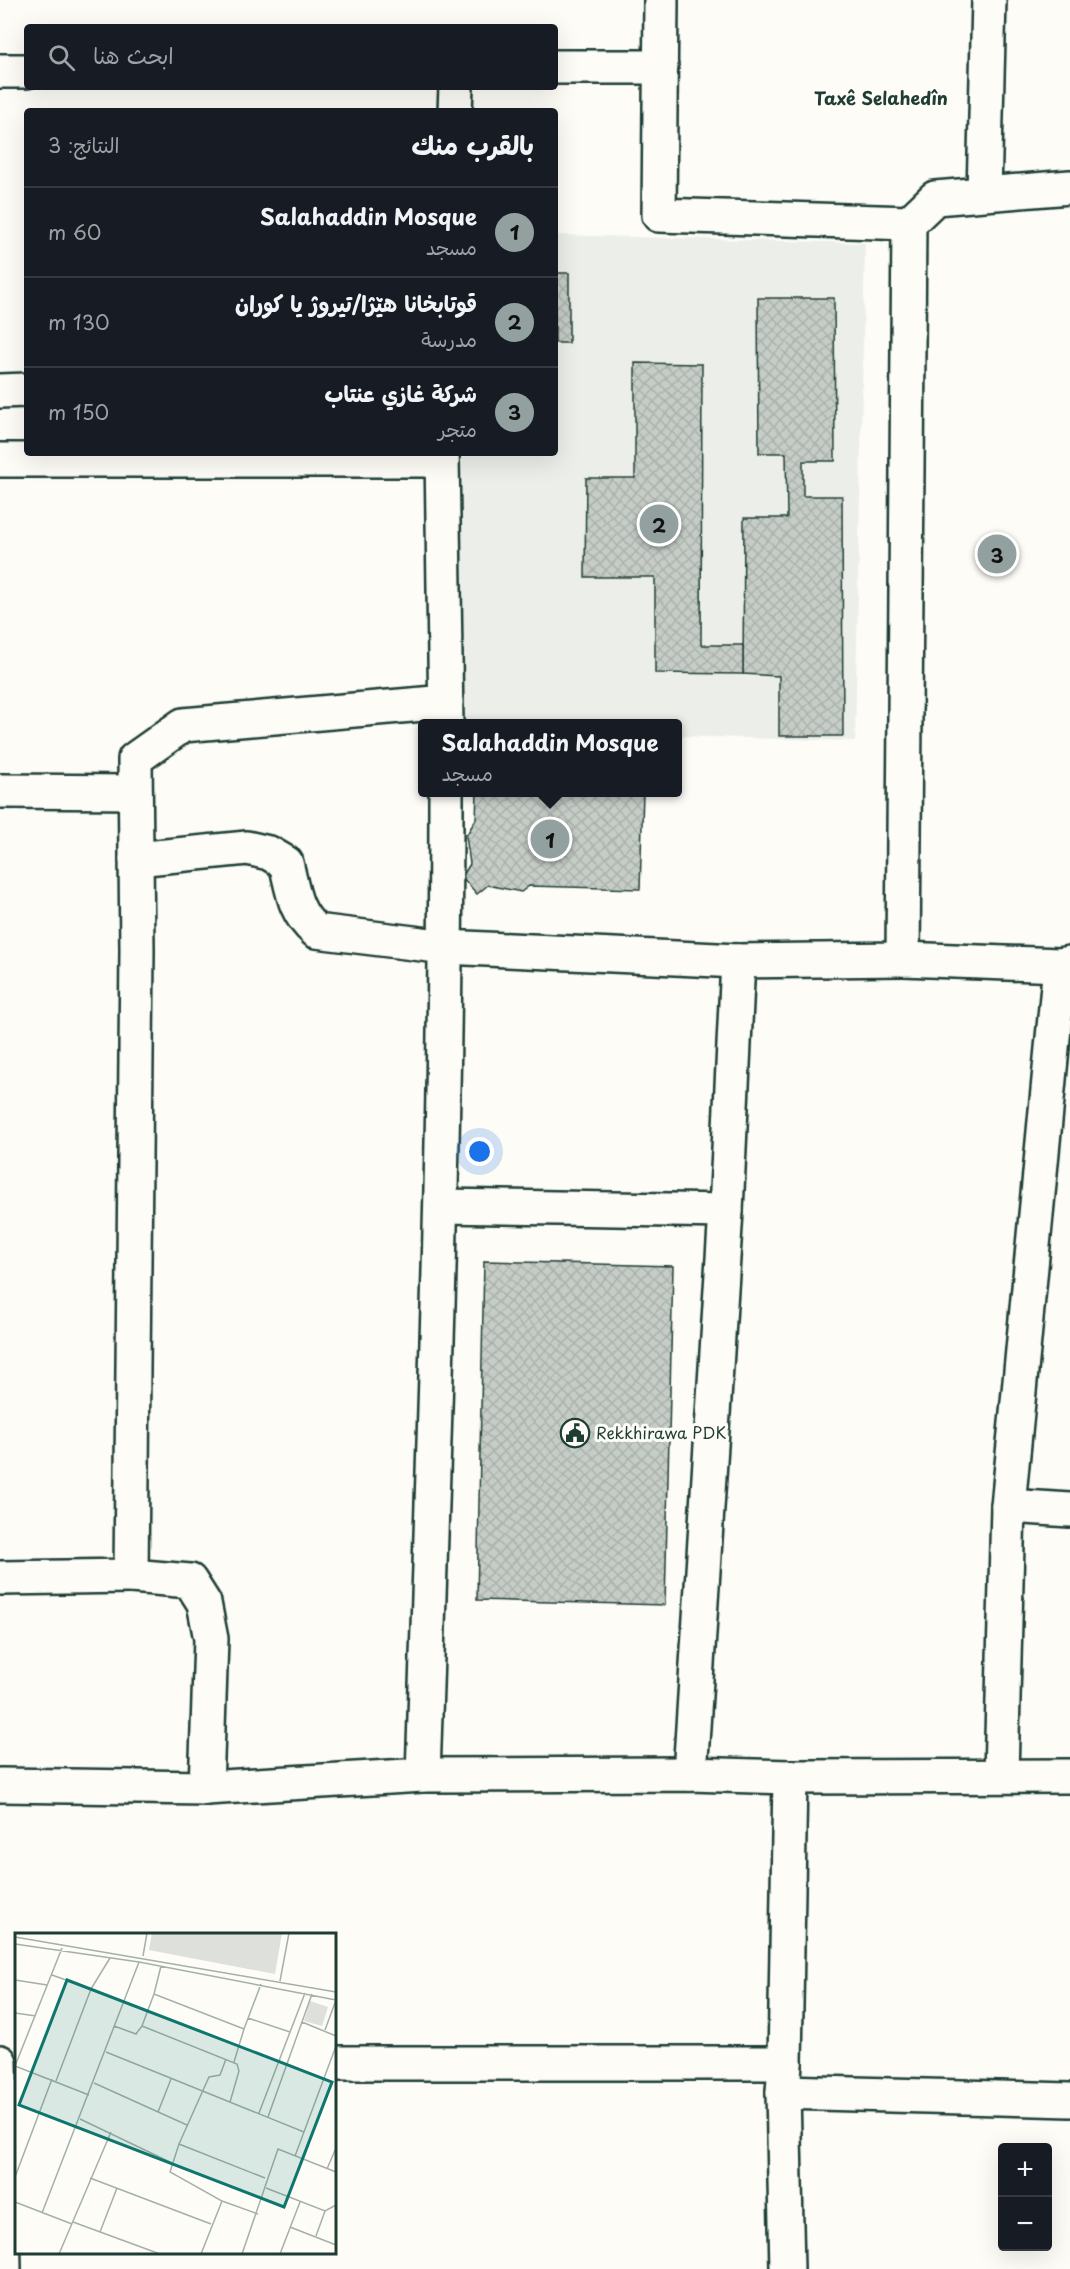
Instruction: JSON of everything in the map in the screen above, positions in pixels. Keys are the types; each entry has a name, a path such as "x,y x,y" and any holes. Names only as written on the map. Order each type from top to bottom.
{"street":[{"path":"662,0 659,215 909,223"},
{"path":"984,193 989,0"},
{"path":"558,67 661,67"},
{"path":"0,71 24,71"},
{"path":"455,108 456,90"},
{"path":"903,959 909,223 935,198 1070,187"},
{"path":"0,391 24,390"},
{"path":"0,460 442,456 446,713 183,725 135,759 137,950 130,1575"},
{"path":"0,791 135,792"},
{"path":"423,1775 442,1206 446,797"},
{"path":"136,859 247,848 269,853 286,863 297,905 304,920 316,931 446,947 738,961 903,959 1065,964 1008,1506 1001,1775"},
{"path":"690,1774 726,1212 738,961"},
{"path":"442,1206 726,1212"},
{"path":"1008,1506 1070,1510"},
{"path":"0,1578 130,1575 190,1581 204,1603 211,1639 206,1788"},
{"path":"0,1785 206,1788 423,1775 1070,1776"},
{"path":"787,2269 784,2077 790,1777"},
{"path":"0,2062 4,2269"},
{"path":"336,2063 784,2077 1070,2100"}],"shaded area":[{"path":"558,235 865,243 855,741 682,736 682,719 458,719 463,456 558,456"}],"building":[{"path":"558,273 569,273 569,343 558,343"},
{"path":"758,298 834,298 835,461 803,461 803,496 842,496 843,736 779,736 779,676 743,674 744,518 787,518 786,453 759,453"},
{"path":"635,363 702,364 701,645 743,645 743,674 655,673 655,577 585,577 586,478 635,478"},
{"path":"477,797 643,797 640,889 529,886 521,892 488,885 477,894 462,877 470,864 466,836 476,819"},
{"name":"Rekkhirawa PDK","path":"484,1261 673,1266 665,1605 477,1600"}],"place":[{"name":"قوتابخانا هێژا/تيروژ يا كوران","path":"659,524"},
{"name":"شركة غازي عنتاب","path":"997,554"},
{"name":"Salahaddin Mosque","path":"550,839"},
{"name":"Rekkhirawa PDK","path":"575,1433"}],"district":[{"name":"Taxê Selahedîn","path":"881,99"}]}
